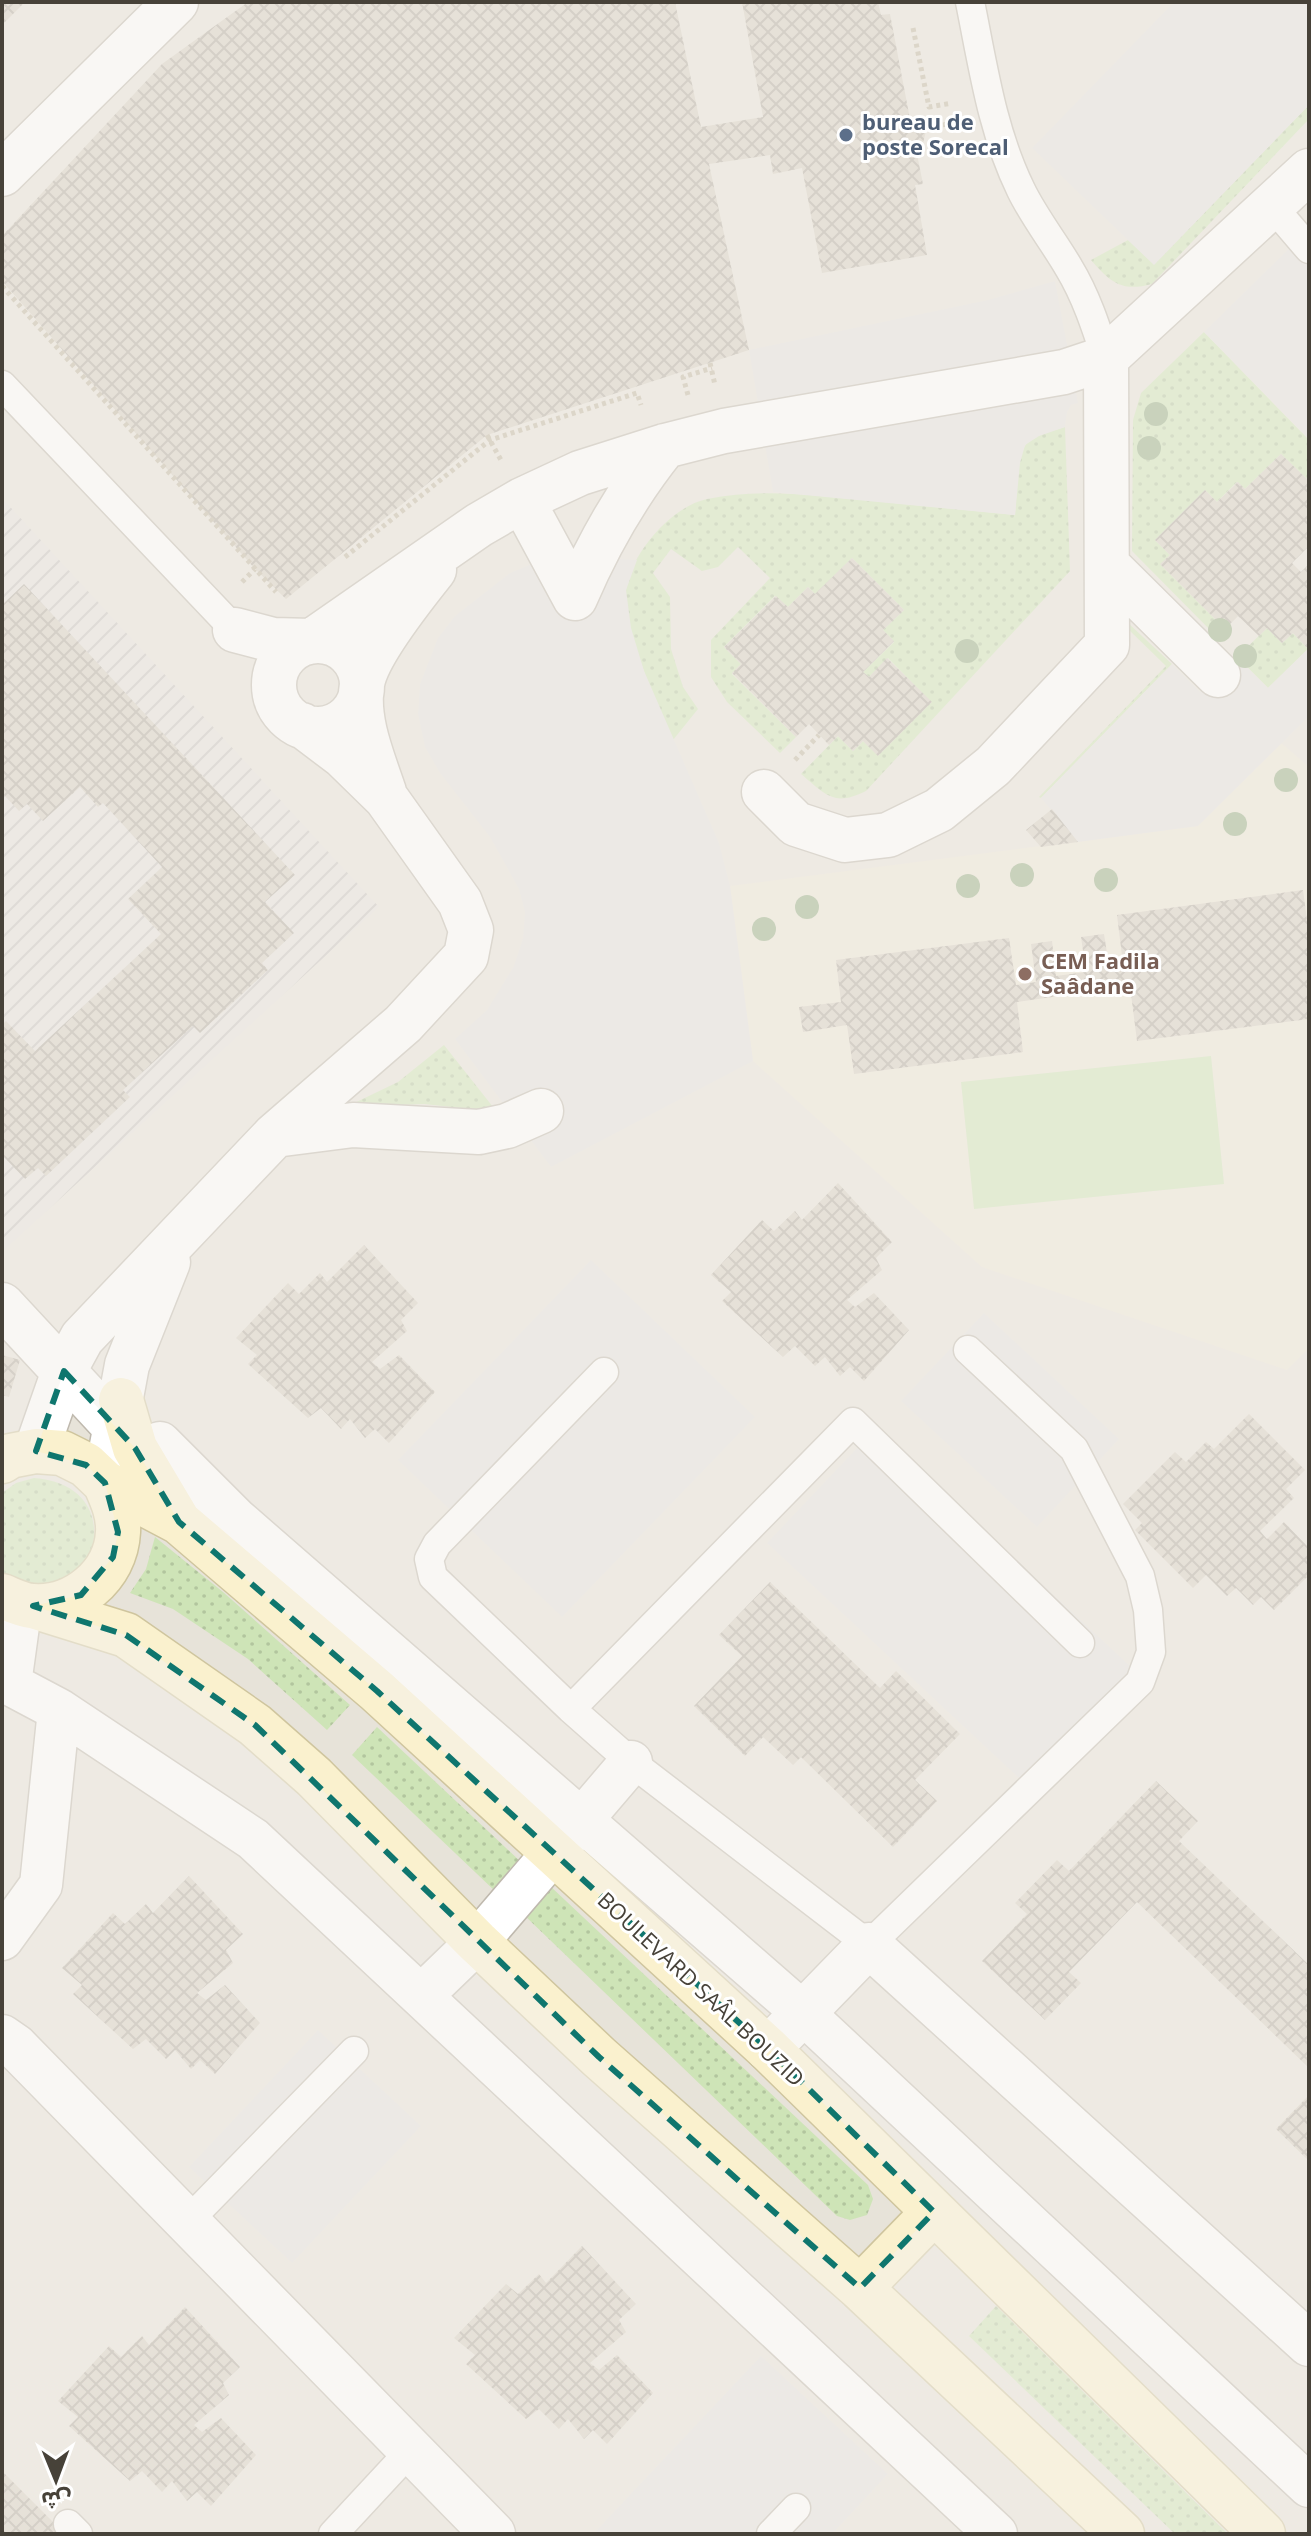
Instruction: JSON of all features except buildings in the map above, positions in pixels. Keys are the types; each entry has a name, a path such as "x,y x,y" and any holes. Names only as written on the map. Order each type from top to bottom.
{"main road":[{"path":"133,1429 179,1522"},
{"name":"BOULEVARD SAÂL BOUZID","path":"12,1456 62,1453 86,1465 105,1483 179,1522 377,1691 566,1836 768,2049 1263,2534"},
{"path":"18,1602 58,1604 81,1595 100,1578 113,1557 118,1532 116,1508 105,1483"},
{"path":"18,1602 126,1635 255,1725 314,1777 477,1942 599,2057 860,2288 1122,2534"},
{"path":"860,2288 934,2212"}],"street":[{"path":"2,174 176,2"},
{"path":"456,542 378,648 353,711 329,727 315,728 288,710 278,667 286,655 297,646 312,641 456,542 522,500 580,473 655,431 724,431 1064,372 1106,358 1309,171"},
{"path":"778,778 796,824 845,840 888,835 939,810 993,766 1107,645 1106,358"},
{"path":"522,500 575,598 594,554 636,482 655,431"},
{"path":"1109,567 1218,675"},
{"path":"235,630 273,640 326,642 340,647 351,656 359,669 362,683 368,745 386,798"},
{"path":"12,1456 73,1354 180,1234 275,1135 403,1024 466,956 471,930 460,902 386,798 343,756 288,710 259,661 235,630"},
{"path":"275,1135 353,1125 479,1132 507,1126 541,1111"},
{"path":"105,1483 133,1429 127,1365 180,1234"},
{"path":"17,1320 73,1354 133,1429 236,1519 566,1836 802,2012 1309,2486"},
{"path":"18,1602 10,1684 59,1710 253,1839 996,2534"},
{"path":"2,1939 41,1885 59,1710"},
{"path":"421,1996 477,1942 631,1762"},
{"path":"768,2049 869,1945 1306,2335"},
{"path":"2,2037 15,2046 411,2450 478,2529"}],"lane":[{"path":"970,2 994,119 1005,153 1022,192 1071,271 1091,312 1106,358"},
{"path":"1273,207 1309,249"},
{"path":"2,385 235,630"},
{"path":"604,1372 437,1544 429,1559 433,1577 631,1762 869,1945 1140,1682 1151,1652 1148,1610 1140,1576 1074,1449 968,1350"},
{"path":"571,1709 853,1422 1080,1643"},
{"path":"187,2222 354,2051"},
{"path":"333,2534 411,2450"},
{"path":"771,2534 796,2508"}],"path":[{"path":"913,28 929,107 945,105"},
{"path":"2,286 284,601"},
{"path":"690,401 683,377 712,368"},
{"path":"336,564 490,440 637,393 655,431"},
{"path":"778,778 819,735"}],"highlighted area":[{"path":"64,1371 135,1448 179,1522 377,1691 768,2049 934,2212 860,2288 599,2057 255,1725 126,1635 33,1606 81,1595 113,1557 118,1532 105,1483 86,1465 36,1451"}],"shaded area":[{"path":"2,2 1309,2 1309,2534 2,2534"},
{"path":"1174,2 1309,2 1309,105 1154,265 1032,148"},
{"path":"1309,229 1309,439 1204,332"},
{"path":"1055,281 1078,403 1071,405 1067,412 1065,427 1039,436 1025,445 1020,463 1015,515 773,492 749,350 988,300"},
{"path":"2,498 379,907 2,1252"},
{"path":"596,558 637,560 626,590 631,628 644,671 719,843 730,886 753,1061 551,1167 455,1039 487,1010 514,966 523,938 525,912 519,889 490,837 440,773 425,747 418,714 420,684 438,638 455,616 510,573 534,563"},
{"path":"1309,648 1309,716 1198,826 1078,842 1041,798 1172,664 1200,692 1237,657 1268,688"},
{"name":"CEM Fadila Saâdane","path":"1281,743 1309,767 1309,1348 1287,1370 982,1267 753,1061 730,886 1197,826"},
{"path":"591,1260 755,1417 562,1617 398,1460"},
{"path":"984,1313 1119,1439 1037,1527 901,1401"},
{"path":"875,1429 1143,1678 1035,1793 767,1543"},
{"path":"318,2030 421,2126 292,2263 189,2167"},
{"path":"761,2356 888,2474 832,2534 593,2534"}],"green space":[{"path":"1309,105 1309,119 1152,284 1133,287 1118,284 1091,260 1128,240 1154,264"},
{"path":"1204,332 1309,440 1309,481 1281,454 1245,489 1237,482 1217,502 1205,490 1155,540 1170,555 1161,565 1225,629 1217,637 1132,551 1133,420 1141,393"},
{"path":"1065,427 1070,571 866,791 838,798 817,788 801,774 838,736 853,751 863,741 878,755 931,702 888,658 869,677 863,672 894,642 883,630 904,610 852,558 815,594 808,587 788,607 775,596 724,647 741,664 732,674 796,737 780,753 727,702 711,677 711,640 770,578 738,547 718,567 702,571 671,549 653,573 670,597 671,649 683,687 698,709 673,740 642,666 626,606 626,590 635,562 667,521 694,503 707,499 766,493 1015,515 1018,470 1025,446 1038,436"},
{"path":"1127,622 1172,664 1041,798 1166,666 1126,627"},
{"path":"1267,628 1282,643 1293,633 1308,649 1268,688 1237,657"},
{"path":"444,1045 497,1112 424,1104 346,1107 398,1082"},
{"path":"1211,1056 1224,1184 974,1209 961,1082"},
{"path":"34,1478 64,1486 84,1501 93,1521 93,1542 85,1562 70,1577 50,1585 24,1582 2,1572 2,1493 16,1483"},
{"path":"155,1537 223,1592 350,1705 327,1730 248,1659 173,1609 130,1593 146,1569"},
{"path":"377,1727 522,1863 496,1892 352,1755"},
{"path":"549,1885 868,2185 873,2199 867,2215 850,2220 837,2216 523,1914"},
{"path":"996,2306 1228,2534 1175,2534 969,2336"}],"place":[{"name":"bureau de poste Sorecal","path":"846,135"},
{"name":"CEM Fadila Saâdane","path":"1025,974"}]}
